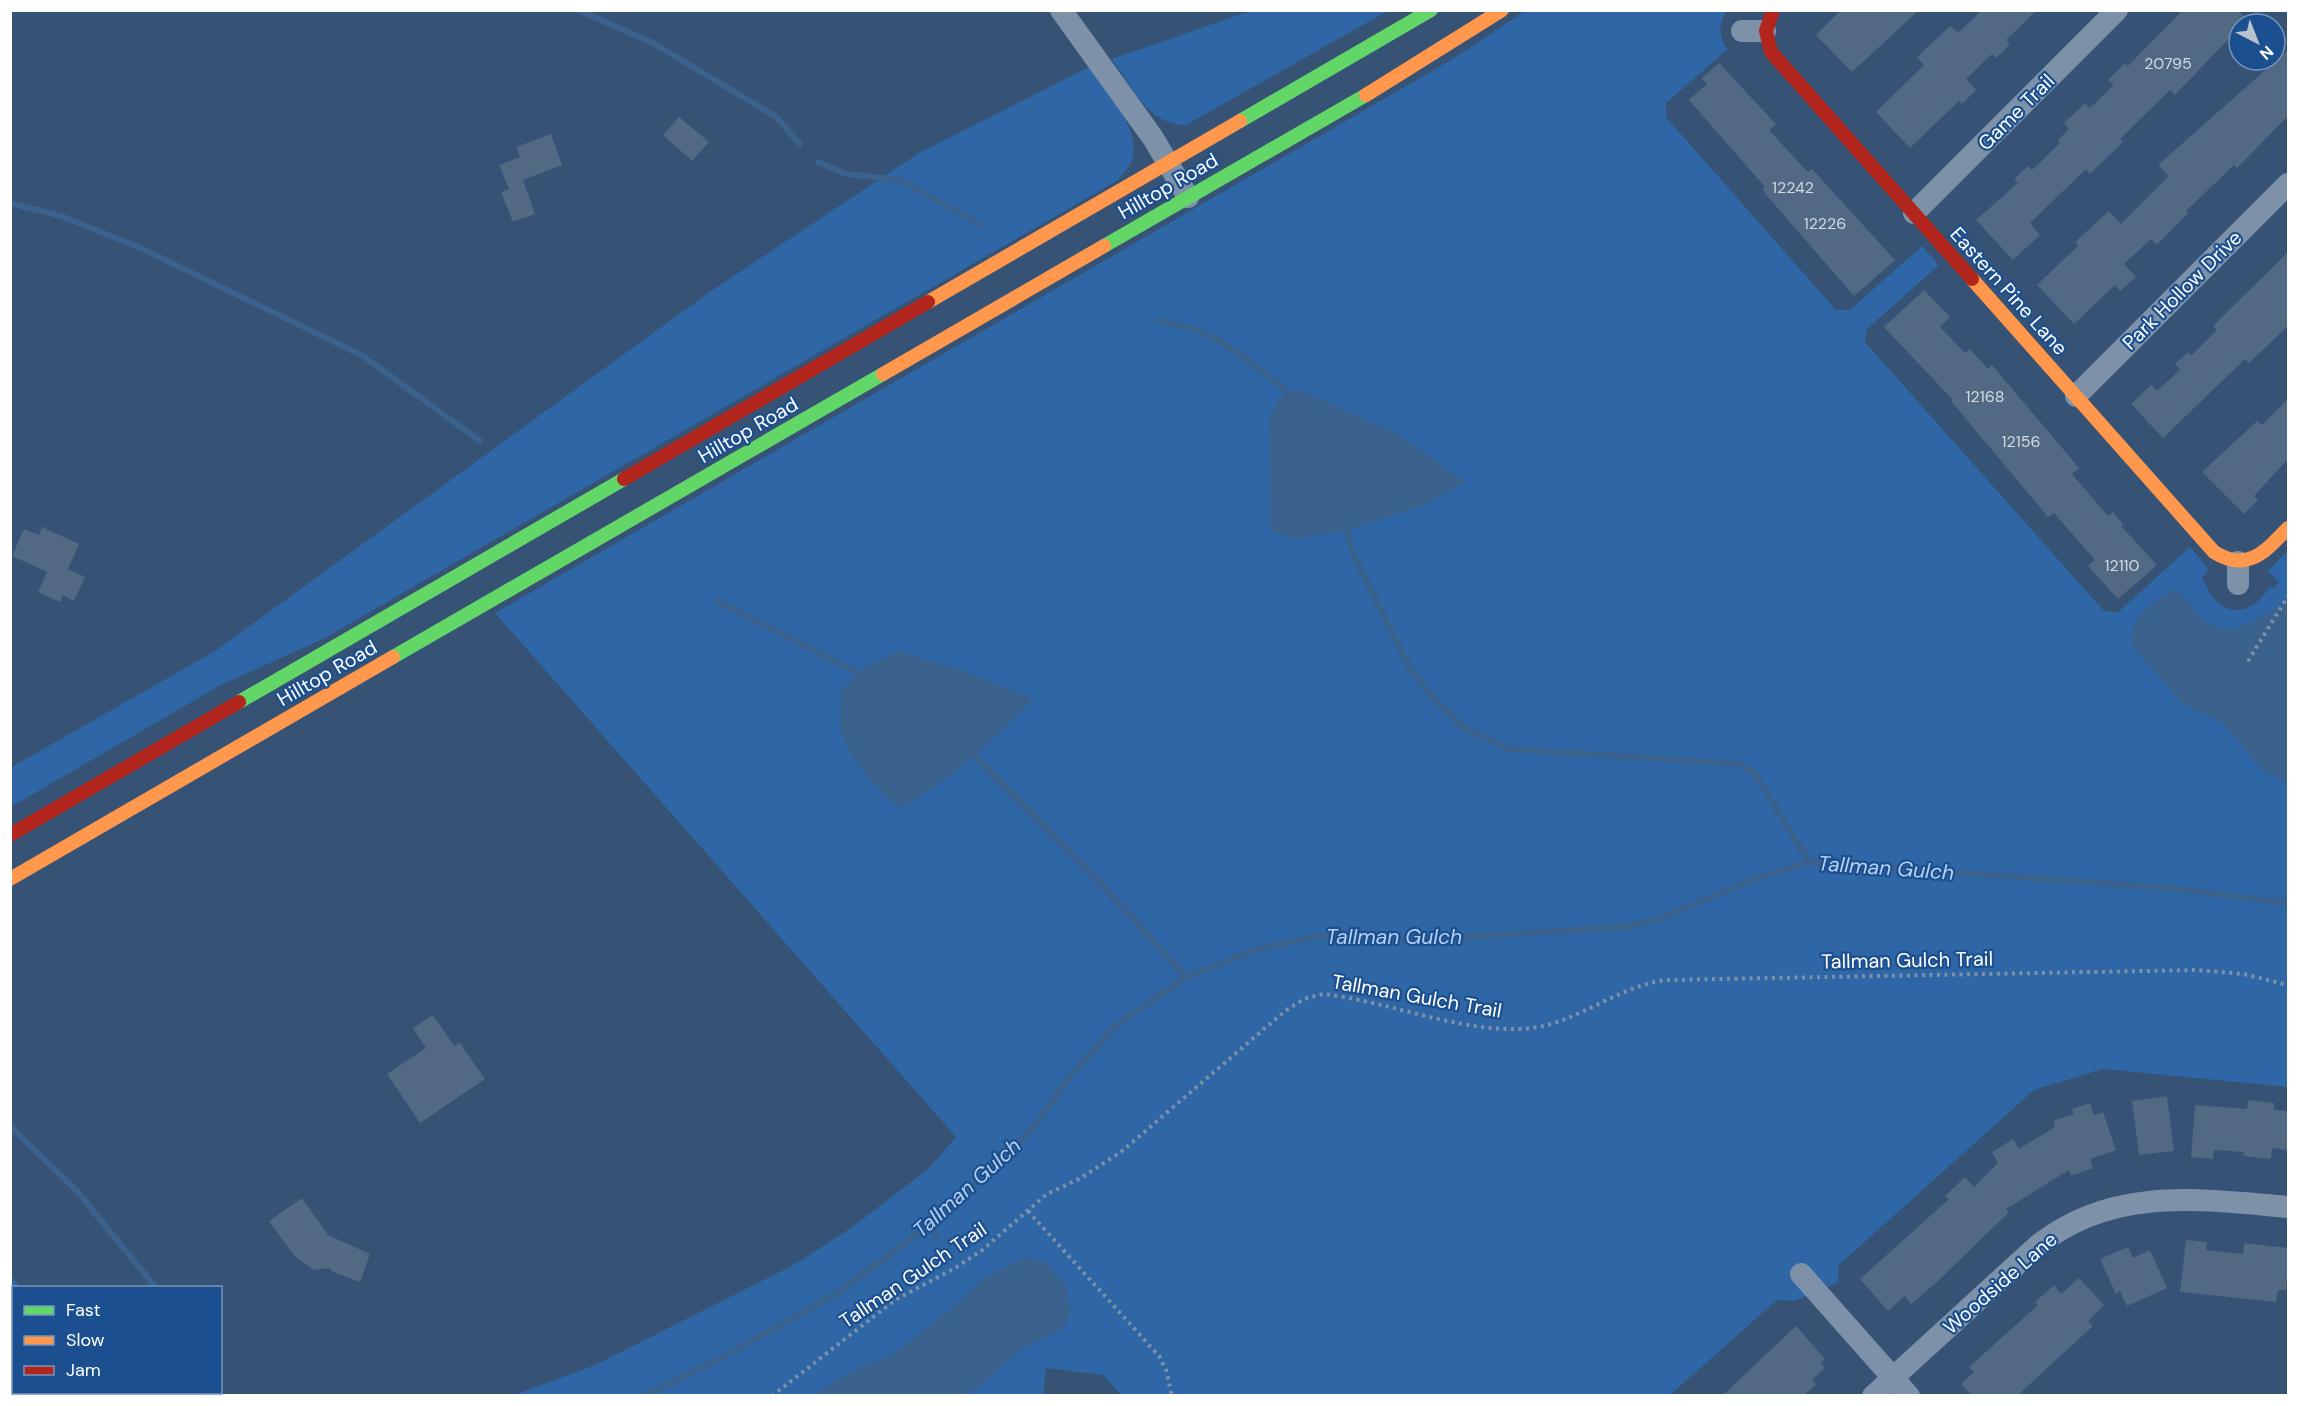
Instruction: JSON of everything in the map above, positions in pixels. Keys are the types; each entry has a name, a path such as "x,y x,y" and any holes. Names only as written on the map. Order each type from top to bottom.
{"main road":[{"name":"Hilltop Road","path":"10,835 1431,10"},
{"name":"Hilltop Road","path":"10,879 1419,64 1502,10"},
{"name":"Eastern Pine Lane","path":"1769,21 1766,43 1771,52 2214,552 2226,560 2238,573 2260,556 2289,528"}],"street":[{"path":"1061,10 1169,164 1188,197"},
{"name":"Game Trail","path":"1914,213 2117,10"},
{"path":"1742,31 1769,21"},
{"name":"Park Hollow Drive","path":"2076,396 2289,184"},
{"name":"Woodside Lane","path":"1873,1395 2036,1247 2084,1217 2117,1206 2157,1200 2186,1199 2289,1207"},
{"path":"1800,1274 1909,1395"}],"path":[{"path":"2248,661 2289,596"},
{"name":"Tallman Gulch Trail","path":"772,1395 895,1300 955,1268 1047,1194 1101,1166 1145,1134 1170,1107 1285,1011 1305,999 1323,994 1471,1024 1522,1028 1555,1022 1629,988 1666,980 2197,970 2243,974 2289,985"},
{"path":"1028,1210 1159,1356 1166,1370 1172,1395"}],"shaded area":[{"path":"1253,10 1388,11 1186,125 1173,124 1161,119 1151,111 1134,92 1112,59"},
{"path":"1525,11 1727,11 1720,30 1722,40 1728,49 1666,103 1666,117 1836,310 1850,310 1922,246 1939,265 1867,329 1865,342 2104,611 2118,612 2190,547 2209,570 2202,578 2217,602 2233,610 2247,608 2260,599 2270,586 2273,588 2279,582 2268,571 2288,550 2288,1087 2103,1069 2034,1090 1839,1265 1838,1282 1795,1301 1777,1300 1670,1395 1122,1396 1103,1375 1046,1368 1043,1395 514,1395 595,1365 797,1263 851,1228 928,1169 956,1137 495,613 1451,60"},
{"path":"1089,67 1121,111 1132,135 1134,148 1132,161 1118,180 323,639 219,686 11,807 10,768 215,651 711,291 919,153"},
{"path":"1298,389 1398,434 1465,482 1424,505 1347,530 1295,539 1271,531 1269,418 1280,397"},
{"path":"2172,590 2180,592 2204,620 2225,629 2247,624 2288,601 2288,781 2266,773 2221,722 2184,705 2132,646 2132,629 2137,621 2150,606"},
{"path":"898,651 962,670 1033,699 1002,731 971,758 938,784 901,808 884,796 857,762 844,740 840,721 842,689 868,665"},
{"path":"1025,1257 1046,1262 1066,1286 1071,1311 1063,1328 1022,1349 968,1395 816,1395 836,1380 860,1367 889,1357 950,1310 984,1279"},
{"path":"10,1275 20,1286 12,1286 12,1394 106,1395 11,1395"}],"building":[{"path":"1841,10 1919,10 1852,72 1816,35"},
{"path":"1982,10 2037,10 2006,40 2010,45 1996,58 1992,54 1966,79 1976,90 1962,104 1959,101 1910,148 1876,112 1924,65 1917,57 1950,26 1958,33"},
{"path":"2183,10 2238,10 2240,12 2227,12 2227,41 2175,95 2170,90 2120,139 2123,142 2090,174 2086,169 2030,223 2040,235 2013,260 1976,220 2018,183 2014,179 2028,166 2032,170 2060,143 2058,140 2069,129 2064,123 2085,103 2090,108 2114,85 2108,80 2125,63 2128,66"},
{"path":"2289,49 2289,115 2237,168 2234,165 2186,211 2188,213 2157,245 2151,239 2124,264 2136,277 2120,291 2115,285 2074,324 2037,285 2079,245 2075,242 2109,211 2121,224 2169,176 2158,165 2263,72 2287,72 2287,51"},
{"path":"1719,63 1776,124 1769,130 1808,172 1812,169 1895,260 1854,296 1762,190 1765,187 1689,100 1707,84 1702,78"},
{"path":"679,117 709,142 692,161 663,135"},
{"path":"551,134 562,165 523,180 535,214 513,222 501,192 509,189 499,165 520,157 516,147"},
{"path":"2289,251 2289,325 2249,363 2245,359 2163,438 2131,404 2151,385 2157,391 2180,370 2175,364 2188,352 2191,356 2217,330 2213,326"},
{"path":"1924,290 1950,317 1940,327 1965,353 1970,349 1988,369 1992,365 2079,468 2072,474 2108,516 2113,512 2123,524 2121,526 2157,565 2118,599 2088,566 2095,560 2054,513 2048,517 1951,401 1953,400 1884,327"},
{"path":"2289,398 2289,458 2254,496 2258,500 2244,514 2202,472 2257,421 2262,425"},
{"path":"42,527 79,544 68,569 85,577 74,601 63,595 60,602 38,592 47,572 12,556 24,529 39,535"},
{"path":"433,1015 454,1046 460,1043 485,1079 420,1123 387,1074 426,1048 413,1028"},
{"path":"2167,1096 2174,1151 2139,1155 2132,1101"},
{"path":"2248,1100 2274,1103 2274,1110 2289,1111 2289,1150 2272,1148 2271,1159 2243,1156 2244,1152 2214,1150 2213,1159 2191,1157 2195,1105 2247,1109"},
{"path":"2090,1103 2094,1115 2103,1112 2116,1150 2090,1159 2093,1168 2071,1176 2069,1170 2006,1209 2009,1212 1936,1283 1911,1304 1905,1296 1888,1311 1860,1279 1949,1199 1945,1196 1965,1177 1974,1187 1998,1163 1992,1152 2013,1139 2019,1149 2055,1127 2053,1121 2074,1114 2072,1109"},
{"path":"302,1198 328,1235 370,1254 360,1282 333,1272 329,1268 314,1270 295,1257 269,1221"},
{"path":"2186,1240 2207,1242 2206,1250 2243,1254 2244,1243 2289,1248 2286,1290 2278,1290 2276,1302 2180,1292"},
{"path":"2128,1247 2133,1258 2150,1250 2167,1288 2127,1306 2120,1291 2116,1294 2100,1259"},
{"path":"2079,1278 2104,1305 2088,1321 2093,1326 2018,1395 1971,1395 1961,1384 1974,1372 1969,1367 2038,1305 2035,1302 2054,1285 2061,1294"},
{"path":"1796,1326 1825,1359 1821,1363 1825,1368 1812,1380 1816,1385 1804,1395 1723,1395"}],"waterway":[{"path":"578,10 653,43 775,116 800,144"},
{"path":"818,162 846,174 901,180 981,225"},
{"path":"10,203 61,216 143,249 363,356 480,441"},
{"path":"1158,320 1199,331 1222,343 1261,370 1293,398"},
{"path":"1346,523 1352,552 1409,667 1433,698 1463,727 1508,749 1741,764 1756,775 1809,862"},
{"path":"717,601 866,677"},
{"path":"971,752 1095,877 1186,977"},
{"name":"Tallman Gulch","path":"644,1396 723,1357 836,1294 929,1225 1001,1162 1034,1127 1067,1080 1113,1028 1186,977 1258,949 1319,936 1429,939 1626,927 1661,918 1755,879 1809,862 2169,888 2288,903"},
{"path":"10,1126 77,1191 154,1286"},
{"path":"929,1225 938,1237"}],"traffic: fast":[{"path":"1240,121 1431,10"},
{"path":"1104,246 1366,95"},
{"path":"393,657 883,374"},
{"path":"239,702 624,479"}],"traffic: slow":[{"path":"1366,95 1502,10"},
{"path":"928,302 1240,121"},
{"path":"883,374 1104,246"},
{"path":"1972,279 2214,552 2226,558 2246,560 2263,552 2288,528"},
{"path":"10,879 393,657"}],"traffic: jam":[{"path":"1773,10 1766,31 1771,52 1972,279"},
{"path":"624,479 928,302"},
{"path":"10,835 239,702"}]}
